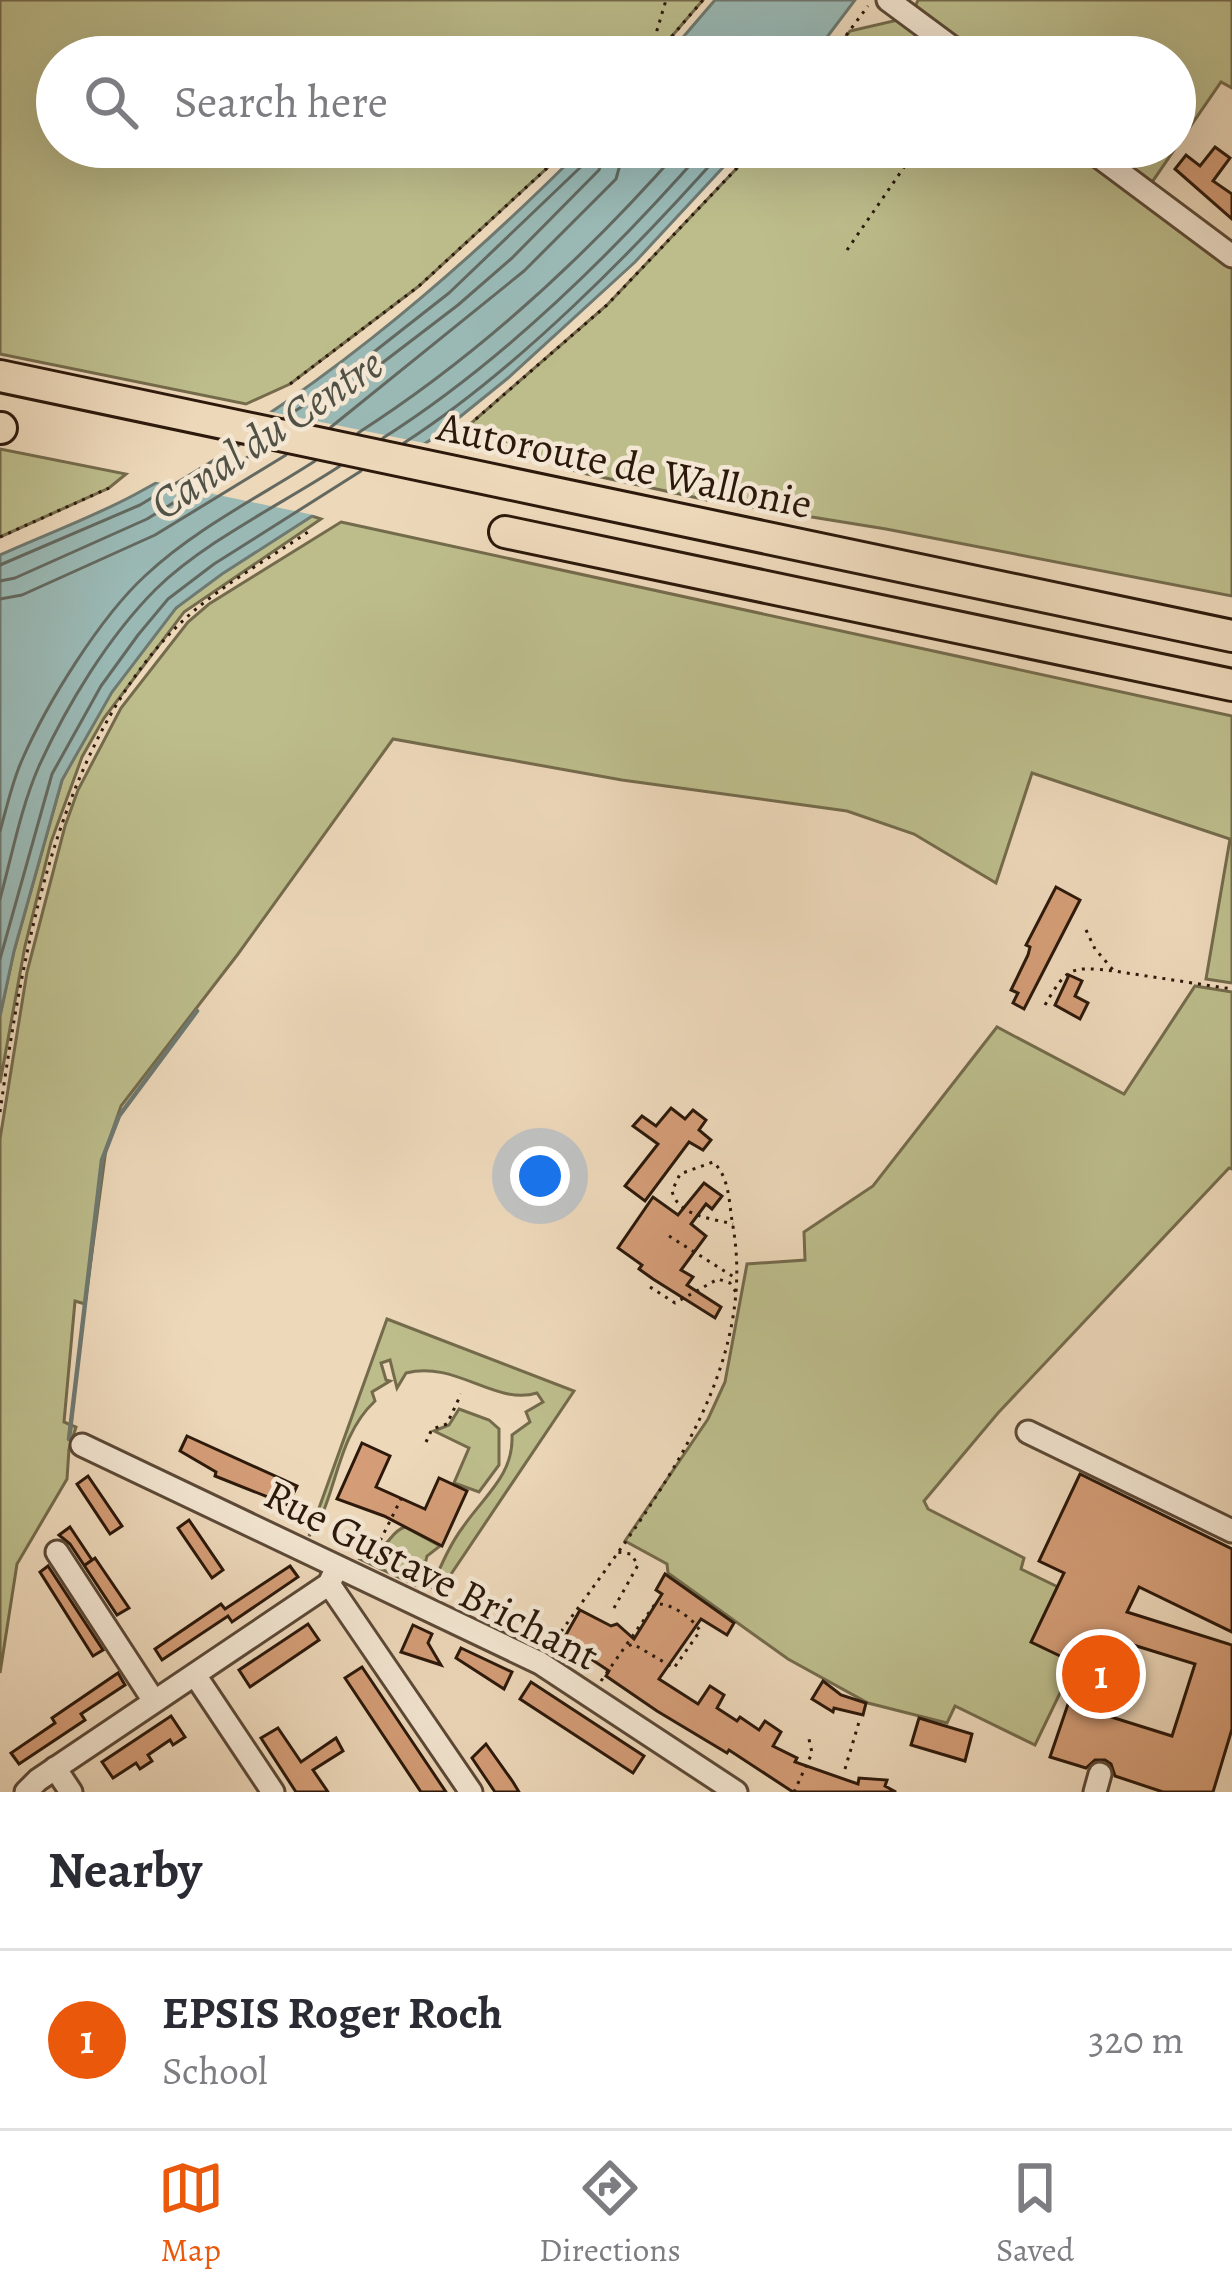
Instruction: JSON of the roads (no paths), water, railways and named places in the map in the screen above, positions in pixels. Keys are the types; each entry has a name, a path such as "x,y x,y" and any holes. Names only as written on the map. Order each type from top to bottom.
{"highway":[{"name":"Autoroute de Wallonie","path":"0,376 1232,636"},
{"path":"505,532 1232,685"},
{"path":"1044,599 1130,664 1232,696"}],"street":[{"path":"888,0 937,36"},
{"path":"1114,168 1232,256"},
{"path":"1028,1432 1232,1531"},
{"name":"Rue Gustave Brichant","path":"82,1445 338,1574 540,1663 736,1792"},
{"path":"57,1552 154,1701"},
{"path":"26,1792 338,1574 471,1792"},
{"path":"195,1675 273,1792"},
{"path":"55,1768 71,1792"}],"water":[{"path":"715,0 855,0 828,36 684,36"},
{"name":"Canal du Centre","path":"562,168 722,168 635,262 508,378 435,437 176,608 112,692 62,780 0,1016 0,555 134,495 257,422 372,338 481,246"}],"waterway":[{"path":"69,1439 102,1160 119,1116 197,1011"}],"place":[{"name":"EPSIS Roger Roch","path":"1101,1674"}]}
